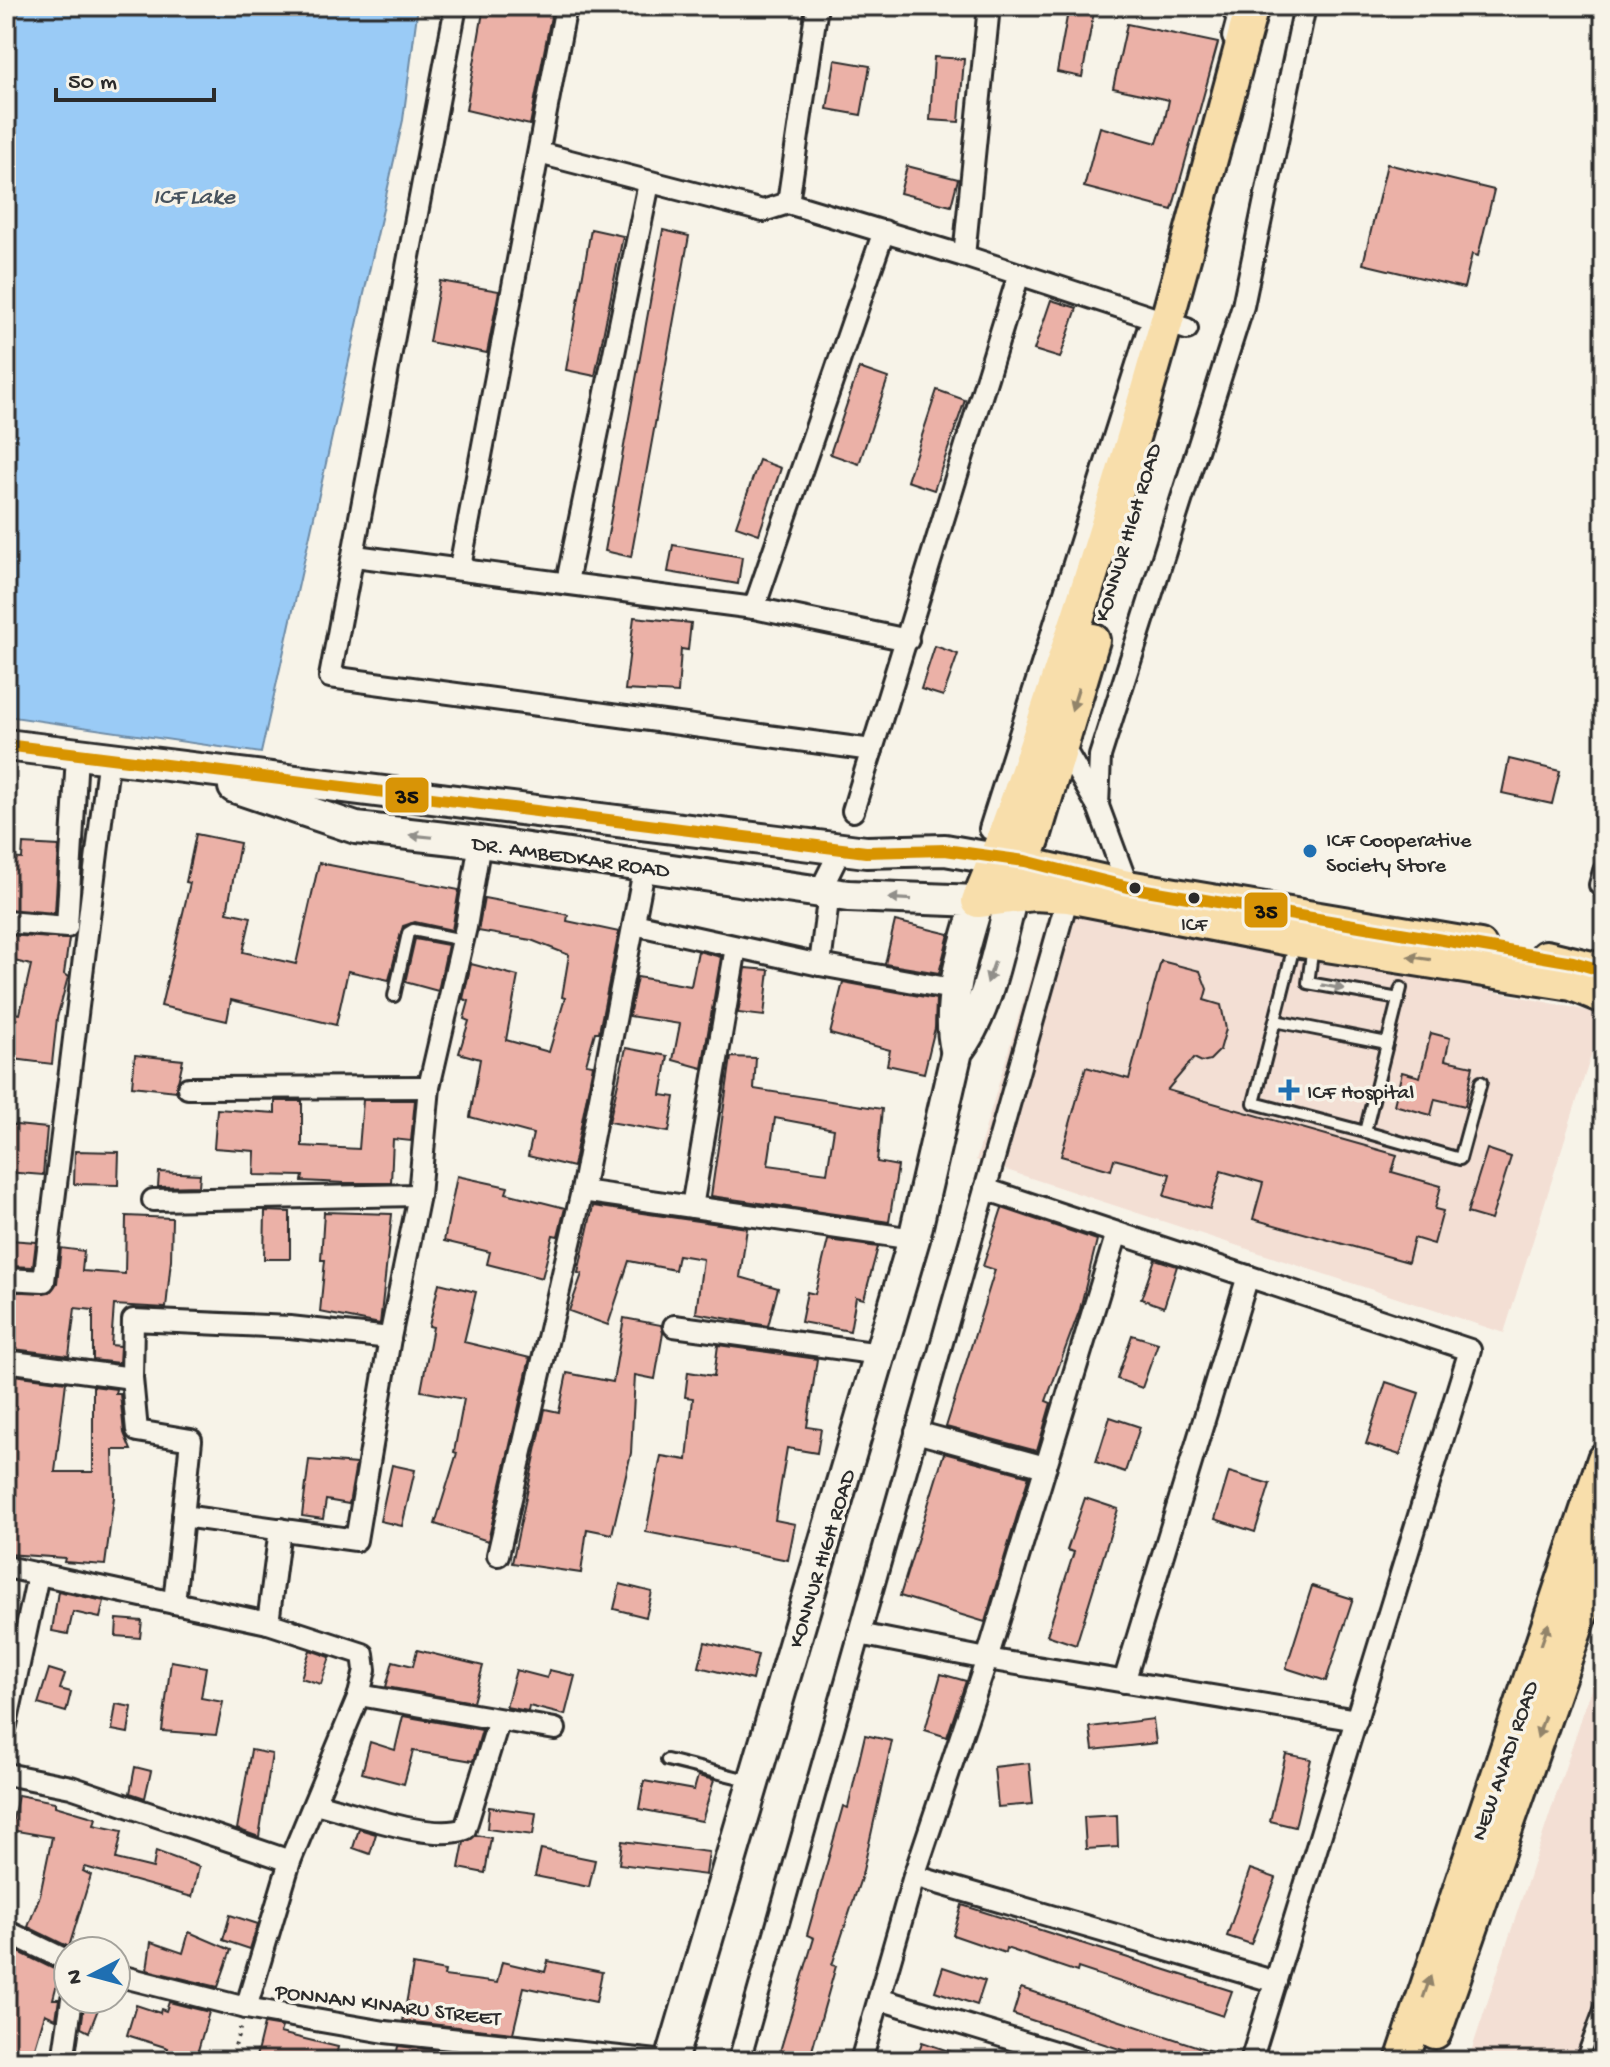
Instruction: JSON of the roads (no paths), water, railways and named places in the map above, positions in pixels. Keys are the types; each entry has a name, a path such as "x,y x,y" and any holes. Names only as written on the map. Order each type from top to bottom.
{"main road":[{"path":"978,901 1003,850 1091,578 1169,322 1252,6"},
{"name":"KONNUR HIGH ROAD","path":"671,2061 914,1239 957,1051 968,1037 979,1008 1012,896 1003,850 1061,743 1169,322 1275,6"},
{"name":"DR. AMBEDKAR ROAD","path":"6,745 866,852 1003,850"},
{"name":"DR. AMBEDKAR ROAD","path":"172,766 356,828 480,842 824,891 936,901 978,901"},
{"path":"1003,850 1128,887 1572,984 1604,997"},
{"path":"978,901 1012,896 1068,896 1573,962 1604,971"},
{"name":"KONNUR HIGH ROAD","path":"957,1051 952,1032 963,952 978,901"},
{"name":"NEW AVADI ROAD","path":"1402,2061 1604,1459"},
{"name":"NEW AVADI ROAD","path":"1425,2061 1604,1548"}],"street":[{"path":"456,6 330,677 872,750"},
{"path":"460,567 566,6"},
{"path":"788,203 817,6"},
{"path":"964,256 989,6"},
{"path":"539,153 763,211 788,203 1169,322 1238,18 1230,6"},
{"path":"1098,806 1100,756 1243,306 1305,6"},
{"path":"567,582 649,183"},
{"path":"754,608 884,231"},
{"path":"853,811 1019,274"},
{"path":"355,556 460,567 754,608 908,640"},
{"path":"1061,743 1098,806 1128,887"},
{"path":"6,922 67,927 77,755"},
{"path":"6,1279 44,1281 109,756"},
{"path":"183,1516 356,1540 390,1338 419,1195 429,1087 463,940 480,842"},
{"path":"820,965 824,891 841,849"},
{"path":"498,1555 582,1191 645,865"},
{"path":"739,2061 1068,896"},
{"path":"634,924 820,965 958,990"},
{"path":"692,1207 736,947"},
{"path":"188,1088 429,1087"},
{"path":"985,1189 1470,1350 1251,2061"},
{"path":"582,1191 914,1239"},
{"path":"153,1200 419,1195"},
{"path":"861,2061 914,1876 987,1659 1117,1233"},
{"path":"1124,1682 1248,1276"},
{"path":"174,1603 191,1440 137,1431 132,1378 133,1320 290,1327 390,1338"},
{"path":"674,1326 880,1354"},
{"path":"6,1361 132,1378"},
{"path":"916,1432 1045,1467"},
{"path":"268,1623 280,1529"},
{"path":"6,1567 268,1623 363,1654 365,1670 359,1695 290,1861 246,2008"},
{"path":"6,1725 38,1575"},
{"path":"859,1634 987,1659 1357,1720"},
{"path":"359,1695 555,1729"},
{"path":"315,1803 422,1829 454,1833 465,1829 499,1720"},
{"path":"6,1774 71,1787 290,1861"},
{"path":"914,1876 1276,1982"},
{"path":"6,1931 52,1953"},
{"name":"PONNAN KINARU STREET","path":"132,1979 246,2008 385,2032 657,2061"},
{"path":"879,1999 1084,2061"},
{"path":"63,2061 70,2015"}],"lane":[{"path":"1307,928 1308,983 1400,993 1365,1132"},
{"path":"1307,928 1275,1021 1254,1103 1460,1159 1481,1082"},
{"path":"394,996 408,933 413,930 463,940"},
{"path":"1275,1021 1387,1043"},
{"path":"667,1760 753,1781"},
{"path":"1581,2061 1604,1999"}],"water":[{"name":"ICF Lake","path":"6,6 418,6 403,120 261,753 6,716"}],"place":[{"name":"ICF Cooperative Society Store","path":"1310,851"},
{"name":"ICF","path":"1194,898"},
{"name":"ICF Hospital","path":"1289,1090"}]}
